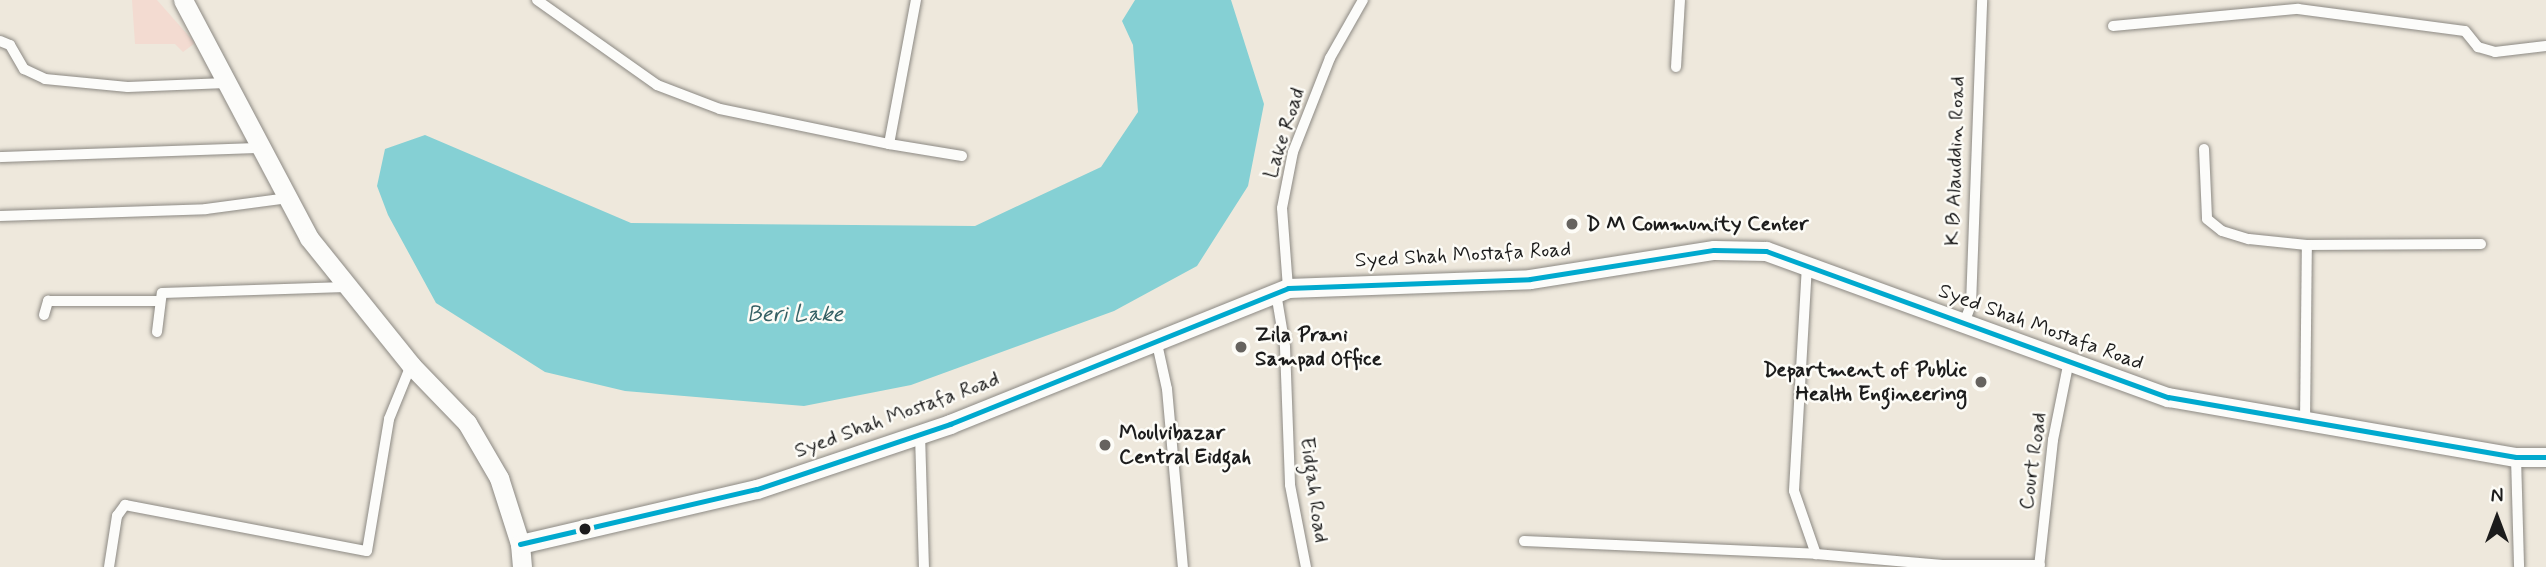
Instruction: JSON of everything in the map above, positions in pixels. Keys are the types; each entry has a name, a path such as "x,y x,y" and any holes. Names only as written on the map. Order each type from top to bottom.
{"highway":[{"path":"183,0 309,238 411,365 467,423 499,478 520,544 522,567"},
{"name":"Syed Shah Mostafa Road","path":"520,544 757,489 920,434 1282,290 1530,279 1714,250 1766,251 2168,397 2305,424 2516,457 2546,457"}],"street":[{"path":"537,0 657,85 720,109 962,156"},
{"path":"890,144 916,0"},
{"name":"Lake Road","path":"1282,290 1282,208 1293,152 1330,58 1363,0"},
{"path":"1675,67 1681,0"},
{"name":"K B Alauddin Road","path":"1964,323 1971,293 1982,0"},
{"path":"2113,26 2298,9 2465,31 2477,47 2495,52 2546,46"},
{"path":"0,41 10,45 24,69 45,79 128,87 226,83"},
{"path":"0,157 259,148"},
{"path":"2204,149 2207,219 2222,231 2249,239 2307,245 2481,244"},
{"path":"0,216 206,209 289,198"},
{"path":"2305,424 2307,245"},
{"path":"1807,265 1794,491 1816,554"},
{"path":"157,332 158,300 162,293 346,287"},
{"name":"Eidgah Road","path":"1282,290 1290,485 1306,567"},
{"path":"44,315 48,301 158,300"},
{"path":"1156,339 1167,389 1183,567"},
{"name":"Court Road","path":"2040,566 2053,440 2069,361"},
{"path":"109,567 117,516 125,505 367,551 389,419 411,365"},
{"path":"920,434 924,567"},
{"path":"2516,457 2519,567"},
{"path":"1524,541 1816,554 1943,565 2040,566"}],"shaded area":[{"path":"132,0 157,0 195,43 183,52 175,44 135,44"}],"water":[{"name":"Beri Lake","path":"1135,0 1231,0 1264,104 1248,186 1197,266 1114,311 911,385 804,406 625,391 545,372 436,303 388,215 377,186 385,149 425,135 631,223 975,226 1101,167 1138,112 1133,45 1122,21"}],"transit line":[{"path":"520,544 757,489 950,424 1288,288 1530,279 1714,250 1766,251 2168,397 2516,457 2546,457"}],"place":[{"name":"D M Community Center","path":"1572,224"},
{"name":"Zila Prani Sampad Office","path":"1241,347"},
{"name":"Department of Public Health Engineering","path":"1981,382"},
{"name":"Moulvibazar Central Eidgah","path":"1105,445"}]}
